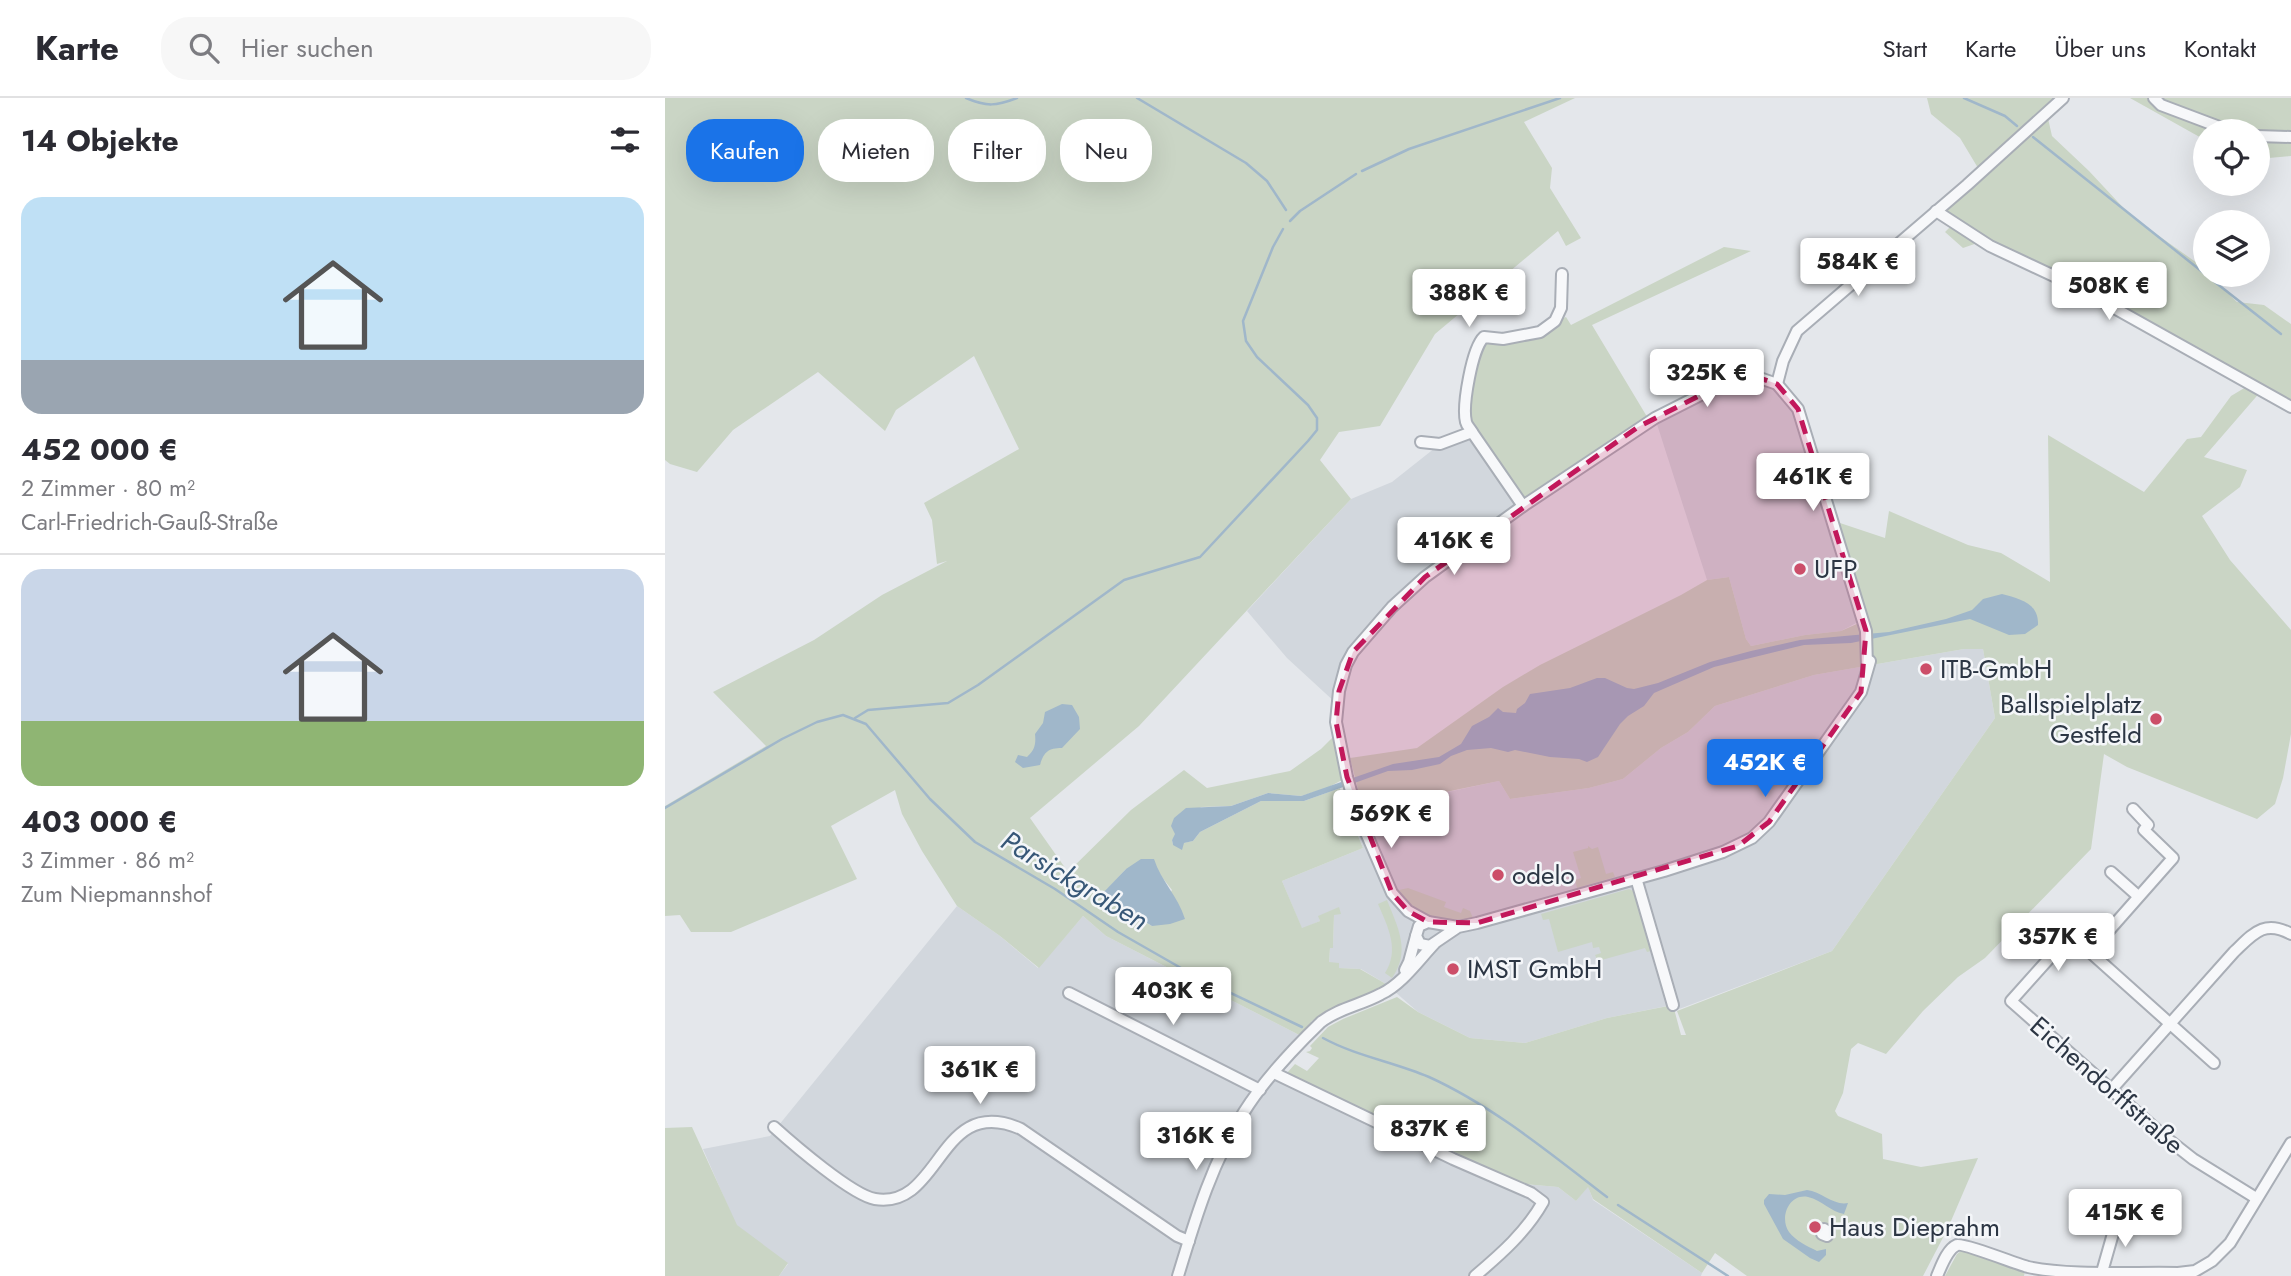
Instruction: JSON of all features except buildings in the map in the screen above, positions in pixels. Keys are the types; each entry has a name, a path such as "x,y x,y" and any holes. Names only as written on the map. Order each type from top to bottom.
{"street":[{"path":"1777,384 1783,361 1797,331 2063,98"},
{"path":"2154,98 2161,106 2197,119"},
{"path":"2270,136 2291,137"},
{"path":"1935,211 1990,246 2073,285 2291,407"},
{"path":"1523,506 1466,421 1470,370 1478,342 1484,337 1503,339 1540,332 1555,321 1561,308 1562,274"},
{"path":"1178,1276 1212,1175 1231,1132 1260,1090 1314,1028 1332,1014 1382,994 1435,943 1458,927 1536,908 1723,852 1745,842 1769,822 1861,692 1871,658 1865,631 1798,409 1777,384 1753,376 1734,378 1638,427 1523,506 1414,586 1371,629 1353,652 1339,691 1336,722 1357,812 1392,893 1408,911 1432,923 1458,927"},
{"path":"1421,442 1440,444 1472,432"},
{"path":"2133,809 2148,825 2144,830 2173,858 2089,952 2214,1063"},
{"path":"2111,872 2138,896"},
{"path":"1636,878 1673,1005"},
{"path":"1408,911 1416,935 1423,945 1435,943"},
{"path":"1398,981 1409,962 1419,926 1432,923"},
{"path":"1432,923 1439,932 1435,943"},
{"name":"Eichendorffstraße","path":"2080,925 2011,1001 2193,1159 2256,1198"},
{"path":"2111,1090 2169,1023 2255,932 2270,927 2291,934"},
{"path":"1069,993 1260,1090"},
{"path":"1274,1073 1453,1159 1531,1193 1543,1202 1509,1247 1475,1276"},
{"path":"774,1127 850,1188 873,1199 890,1200 905,1195 917,1185 962,1131 973,1124 1004,1121 1021,1129 1177,1236 1189,1241"},
{"path":"1937,1276 1949,1252 1956,1245 1964,1245 2038,1270 2079,1274 2195,1271 2213,1261 2230,1243 2256,1198 2289,1150"},
{"path":"2102,1272 2113,1230 2127,1215"}],"highlighted area":[{"path":"1754,376 1777,384 1798,409 1866,631 1861,692 1769,822 1738,846 1477,923 1428,922 1408,911 1392,893 1347,777 1336,722 1339,691 1353,652 1425,577 1638,427 1734,378"}],"shaded area":[{"path":"1734,378 1777,384 1798,409 1862,620 1841,631 1751,646 1746,639 1729,577 1707,580 1655,418"},
{"path":"1472,432 1523,506 1425,577 1353,652 1337,704 1287,658 1247,611 1351,499 1392,482 1440,444"},
{"path":"1964,649 1983,649 1995,718 1832,951 1674,1011 1672,1005 1607,1018 1525,1043 1470,1038 1418,1012 1386,984 1361,969 1338,968 1329,962 1330,947 1333,947 1334,915 1319,917 1320,921 1302,929 1282,881 1363,848 1350,813 1499,781 1510,799 1589,788 1623,779 1661,748 1688,732 1715,706 1814,675"},
{"path":"957,906 1000,936 1038,968 1083,916 1106,936 1305,1038 1274,1073 1512,1183 1558,1187 1576,1201 1588,1186 1593,1200 1702,1273 1701,1276 779,1276 788,1264 736,1225 703,1149 770,1136"}],"green space":[{"path":"665,98 1575,98 1524,122 1552,168 1550,188 1581,238 1566,246 1558,231 1435,334 1380,426 1339,432 1320,460 1351,499 1139,726 1030,818 1068,872 1131,810 1184,770 1207,788 1290,771 1321,749 1337,733 1342,780 1301,796 1268,793 1231,806 1201,807 1172,840 1173,845 1193,841 1200,832 1261,801 1304,801 1340,788 1363,848 1282,881 1302,928 1320,921 1318,916 1339,907 1341,914 1334,915 1333,948 1330,948 1329,962 1339,963 1339,968 1360,969 1386,984 1320,1015 1311,1022 1315,1028 1305,1038 1106,936 1083,916 1039,968 957,906 902,814 895,790 831,826 857,879 731,932 691,932 680,915 665,916 665,806 766,746 713,692 814,640 882,595 947,561 937,564 932,520 924,503 1019,449 974,356 896,410 885,431 818,372 733,430 697,472 665,460","holes":["1126,869 1158,872 1172,890 1152,926 1101,896"]},
{"path":"1927,98 2065,98 2047,114 2052,136 2131,216 2193,260 2193,287 2221,287 2237,302 2264,305 2291,324 2291,403 2262,390 2204,457 2247,470 2240,487 2202,516 2230,560 2291,630 2291,734 2283,778 2275,804 2257,819 2127,767 2104,754 2091,849 1985,958 1958,977 1923,1011 1886,1054 1858,1043 1851,1049 1843,1093 1835,1111 1838,1116 1882,1134 1883,1159 1921,1167 1978,1158 1948,1228 1923,1276 1747,1276 1715,1253 1702,1273 1593,1199 1588,1187 1576,1201 1558,1187 1512,1183 1459,1154 1286,1074 1295,1064 1307,1071 1319,1058 1306,1052 1310,1051 1310,1046 1328,1027 1397,997 1418,1012 1470,1038 1525,1043 1607,1018 1673,1005 1681,1035 1686,1035 1677,1011 1832,951 1995,718 1983,649 1964,649 1814,675 1715,706 1688,732 1661,748 1623,779 1589,788 1510,799 1499,781 1363,809 1350,758 1417,748 1503,687 1540,665 1707,580 1729,577 1746,639 1751,646 1841,631 1868,619 1831,520 1885,538 1889,511 1968,545 2001,553 2050,582 2048,435 2144,492 2187,439 2201,437 2231,396 2251,384 1983,241 1963,248 1945,232 1954,223 1936,210 1981,173 1960,138 1931,114"},
{"path":"2130,98 2291,98 2291,156 2270,158 2270,119 2193,119 2193,133"},
{"path":"1724,247 1751,251 1592,325 1649,420 1523,506 1472,432 1467,400 1478,342 1521,336 1566,317 1571,325"},
{"path":"1588,846 1592,849 1598,847 1606,874 1613,872 1615,877 1577,888 1575,880 1581,878 1573,852"},
{"path":"1408,888 1446,902 1444,907 1461,913 1463,908 1470,911 1473,918 1451,920 1422,912 1399,890"},
{"path":"1629,889 1633,891 1651,951 1647,952 1645,948 1598,961 1595,955 1601,953 1599,947 1593,948 1592,942 1558,952 1549,919 1543,920 1541,914"},
{"path":"1387,900 1402,949 1398,968 1392,978 1385,973 1392,956 1391,938 1378,904"},
{"path":"692,1127 737,1225 788,1263 779,1276 665,1276 665,1128"},
{"path":"1964,1249 2025,1271 2024,1276 1945,1276 1957,1254"}],"water":[{"path":"2002,594 2022,600 2032,607 2038,625 2025,634 2009,635 1970,619 1851,643 1804,645 1714,667 1654,693 1644,706 1620,724 1598,757 1587,762 1515,750 1467,750 1440,764 1412,770 1388,771 1304,801 1261,801 1200,832 1193,841 1184,843 1182,850 1173,845 1175,834 1171,826 1174,818 1186,808 1231,806 1268,793 1301,796 1393,764 1439,757 1461,744 1472,726 1489,717 1498,708 1503,712 1516,713 1530,694 1570,688 1597,678 1605,678 1634,689 1658,683 1710,662 1800,640 1889,632 1946,619 1972,610 1983,599"},
{"path":"1062,704 1072,705 1079,717 1080,729 1062,748 1047,752 1040,765 1023,768 1015,762 1018,755 1027,757 1030,754 1045,712"},
{"path":"1141,859 1154,859 1185,919 1152,926 1101,895 1126,869"},
{"path":"1807,1190 1838,1203 1848,1203 1844,1214 1808,1197 1796,1199 1788,1208 1785,1220 1789,1232 1817,1251 1826,1249 1826,1255 1819,1262 1783,1239 1764,1204 1769,1194 1785,1195"}],"waterway":[{"path":"966,98 991,104 1017,98"},
{"path":"1137,98 1246,163 1267,181 1286,210"},
{"path":"1362,171 1409,149 1560,98"},
{"path":"1964,98 2005,116 2017,126"},
{"path":"2033,137 2193,264"},
{"path":"1290,221 1300,211 1356,174"},
{"path":"855,718 868,710 948,703 978,685 1124,580 1200,557 1308,441 1317,430 1317,418 1308,405 1257,357 1246,341 1243,321 1283,229"},
{"path":"2221,287 2281,334"},
{"name":"Parsickgraben","path":"665,808 782,739 817,722 843,715 866,724 930,799 975,842 1055,889 1118,932 1195,976 1302,1027"},
{"name":"Parsickgraben","path":"1323,1038 1349,1050 1429,1077 1453,1089 1521,1132 1607,1197"},
{"name":"Parsickgraben","path":"1618,1205 1728,1276"}],"place":[{"name":"UFP","path":"1800,569"},
{"name":"ITB-GmbH","path":"1926,669"},
{"name":"Ballspielplatz Gestfeld","path":"2156,719"},
{"name":"odelo","path":"1498,875"},
{"name":"IMST GmbH","path":"1453,969"},
{"name":"Haus Dieprahm","path":"1815,1227"}]}
